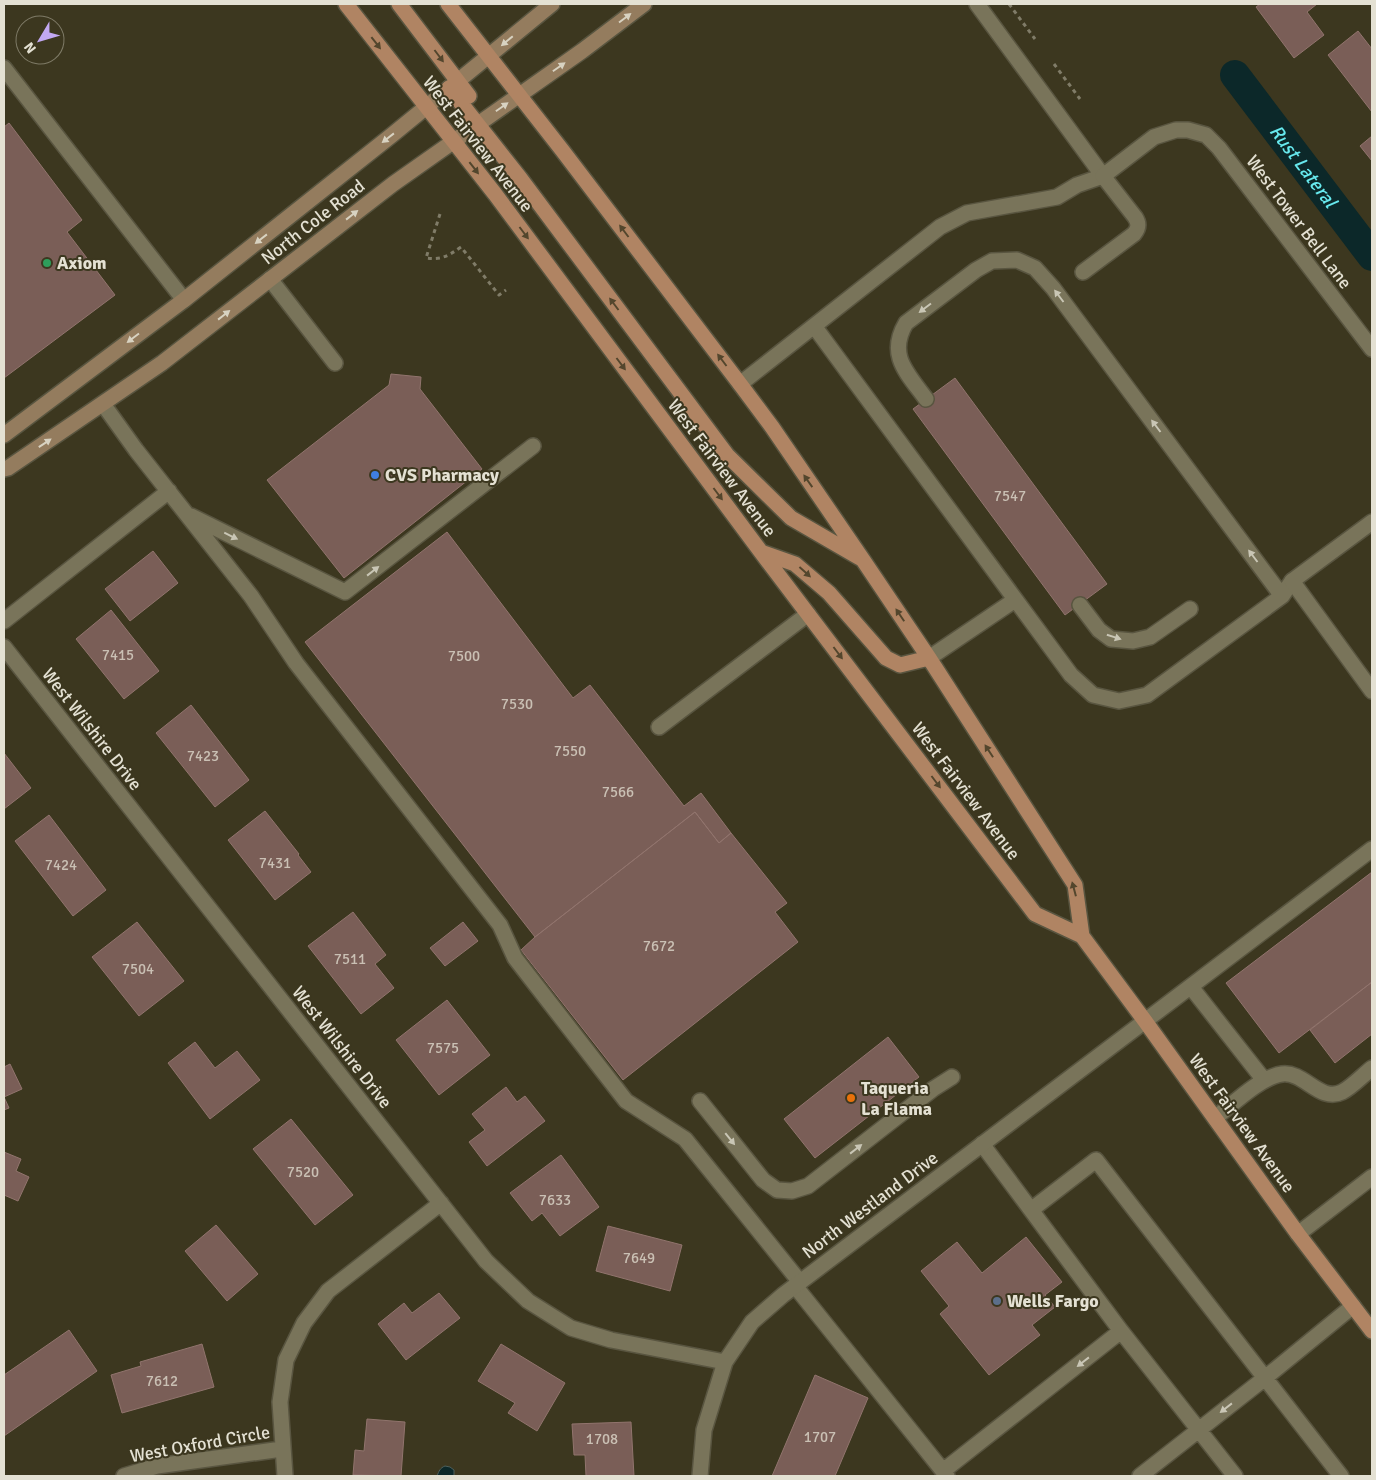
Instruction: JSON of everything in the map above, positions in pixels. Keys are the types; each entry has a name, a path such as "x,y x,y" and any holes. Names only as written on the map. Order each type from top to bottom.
{"main road":[{"name":"West Fairview Avenue","path":"346,4 495,194 761,552 1035,914 1082,936 1298,1234 1372,1331"},
{"path":"399,4 453,85 482,121 520,178 727,455 791,518 863,560"},
{"name":"West Fairview Avenue","path":"448,4 740,384 930,658 1075,885 1082,936"},
{"name":"North Cole Road","path":"4,435 184,300 552,4"},
{"name":"North Cole Road","path":"4,469 162,363 393,184 582,51 644,4"},
{"path":"761,552 795,564 829,593 886,658 900,665 930,658"}],"street":[{"path":"976,4 1138,221 1137,230 1134,234 1083,272"},
{"path":"4,68 184,300"},
{"name":"West Tower Bell Lane","path":"1103,176 1154,137 1176,130 1188,130 1206,135 1219,148 1372,350"},
{"path":"740,384 940,227 968,213 1057,197 1078,185 1103,176"},
{"path":"926,399 908,376 899,359 898,340 906,323 976,270 992,261 1017,260 1034,268 1053,288 1282,596"},
{"path":"270,279 335,363"},
{"path":"814,326 1071,675 1093,696 1119,701 1147,695 1282,596 1292,581 1372,522"},
{"path":"103,404 136,450 251,596 296,663 500,925 515,958 626,1101 684,1139 945,1474 1121,1332"},
{"path":"187,514 345,592 533,446"},
{"path":"4,621 169,491"},
{"path":"1292,581 1372,691"},
{"path":"930,658 1015,600"},
{"path":"1080,604 1099,630 1111,639 1133,641 1150,637 1190,609"},
{"path":"659,727 808,614"},
{"name":"West Wilshire Drive","path":"4,647 486,1261 528,1301 571,1328 611,1340 725,1362"},
{"name":"North Westland Drive","path":"700,1476 704,1430 725,1362 752,1322 797,1284 1372,849"},
{"path":"1191,986 1264,1080"},
{"path":"1215,1118 1268,1077 1283,1073 1296,1076 1331,1095 1342,1092 1372,1068"},
{"path":"700,1101 763,1180 777,1190 792,1191 808,1186 933,1089 952,1077"},
{"path":"982,1144 1121,1332 1235,1476"},
{"path":"1031,1210 1096,1160 1341,1476"},
{"path":"1298,1234 1372,1176"},
{"path":"285,1476 280,1402 286,1360 304,1322 328,1291 441,1203"},
{"path":"1140,1476 1353,1306"},
{"name":"West Oxford Circle","path":"124,1476 157,1466 282,1449"}],"path":[{"path":"1009,4 1035,39"},
{"path":"1054,64 1080,100"},
{"path":"440,214 426,258 443,258 461,247 499,295 506,290"}],"water":[{"path":"445,1466 454,1470 454,1476 437,1476"}],"building":[{"path":"1260,4 1317,4 1307,12 1324,35 1294,58 1256,7"},
{"path":"1358,31 1372,49 1372,112 1328,55"},
{"name":"Axiom","path":"9,123 82,220 67,232 115,295 4,378 4,127"},
{"path":"1372,136 1372,161 1360,146"},
{"name":"CVS Pharmacy","path":"391,374 421,377 420,389 482,469 344,578 267,480 389,385"},
{"path":"955,378 1107,584 1065,615 913,409"},
{"path":"447,532 573,698 590,685 684,806 701,793 731,833 719,843 695,812 535,937 305,642"},
{"path":"153,551 178,583 130,621 105,589"},
{"path":"111,610 159,671 124,699 76,639"},
{"path":"191,705 249,780 215,807 156,733"},
{"path":"4,753 31,788 4,809"},
{"path":"265,811 311,872 275,900 228,840"},
{"path":"695,812 719,843 731,833 787,903 775,912 798,942 623,1080 521,950"},
{"path":"49,815 106,890 73,916 15,841"},
{"path":"1372,872 1372,982 1279,1053 1226,983"},
{"path":"353,912 386,955 375,964 394,988 361,1014 308,946"},
{"path":"137,922 184,981 139,1016 92,957"},
{"path":"463,922 478,941 445,966 430,948"},
{"path":"1372,982 1372,1034 1335,1063 1310,1030"},
{"path":"447,1000 490,1055 439,1095 396,1040"},
{"name":"Taqueria La Flama","path":"888,1037 919,1077 815,1158 784,1119"},
{"path":"195,1042 215,1068 237,1051 260,1080 210,1119 168,1063"},
{"path":"10,1064 22,1089 4,1097 4,1067"},
{"path":"506,1087 517,1102 525,1096 545,1121 487,1166 469,1142 485,1130 472,1114"},
{"path":"4,1097 9,1108 4,1110"},
{"path":"291,1119 353,1195 315,1225 253,1149"},
{"path":"4,1152 21,1159 16,1171 29,1177 18,1201 4,1195"},
{"path":"561,1155 599,1207 560,1236 542,1213 532,1221 510,1193"},
{"path":"216,1225 258,1274 227,1301 185,1251"},
{"path":"608,1226 682,1245 670,1291 596,1271"},
{"name":"Wells Fargo","path":"1026,1237 1062,1282 1045,1295 1055,1307 1032,1325 1040,1335 989,1375 940,1314 949,1306 921,1271 957,1242 982,1273"},
{"path":"439,1293 460,1318 406,1360 378,1324 404,1303 412,1313"},
{"path":"69,1330 97,1371 4,1436 4,1375"},
{"path":"202,1344 214,1387 122,1413 111,1375 141,1366 140,1362"},
{"path":"501,1344 565,1383 537,1431 508,1413 515,1403 478,1381"},
{"path":"815,1375 868,1398 835,1476 772,1476"},
{"path":"367,1419 405,1422 401,1476 353,1475 355,1450 364,1451"},
{"path":"631,1422 634,1476 586,1476 585,1455 574,1455 572,1424"}],"waterway":[{"name":"Rust Lateral","path":"1235,75 1372,256"}],"place":[{"name":"Axiom","path":"47,263"},
{"name":"CVS Pharmacy","path":"375,475"},
{"name":"Taqueria La Flama","path":"851,1098"},
{"name":"Wells Fargo","path":"997,1301"}]}
